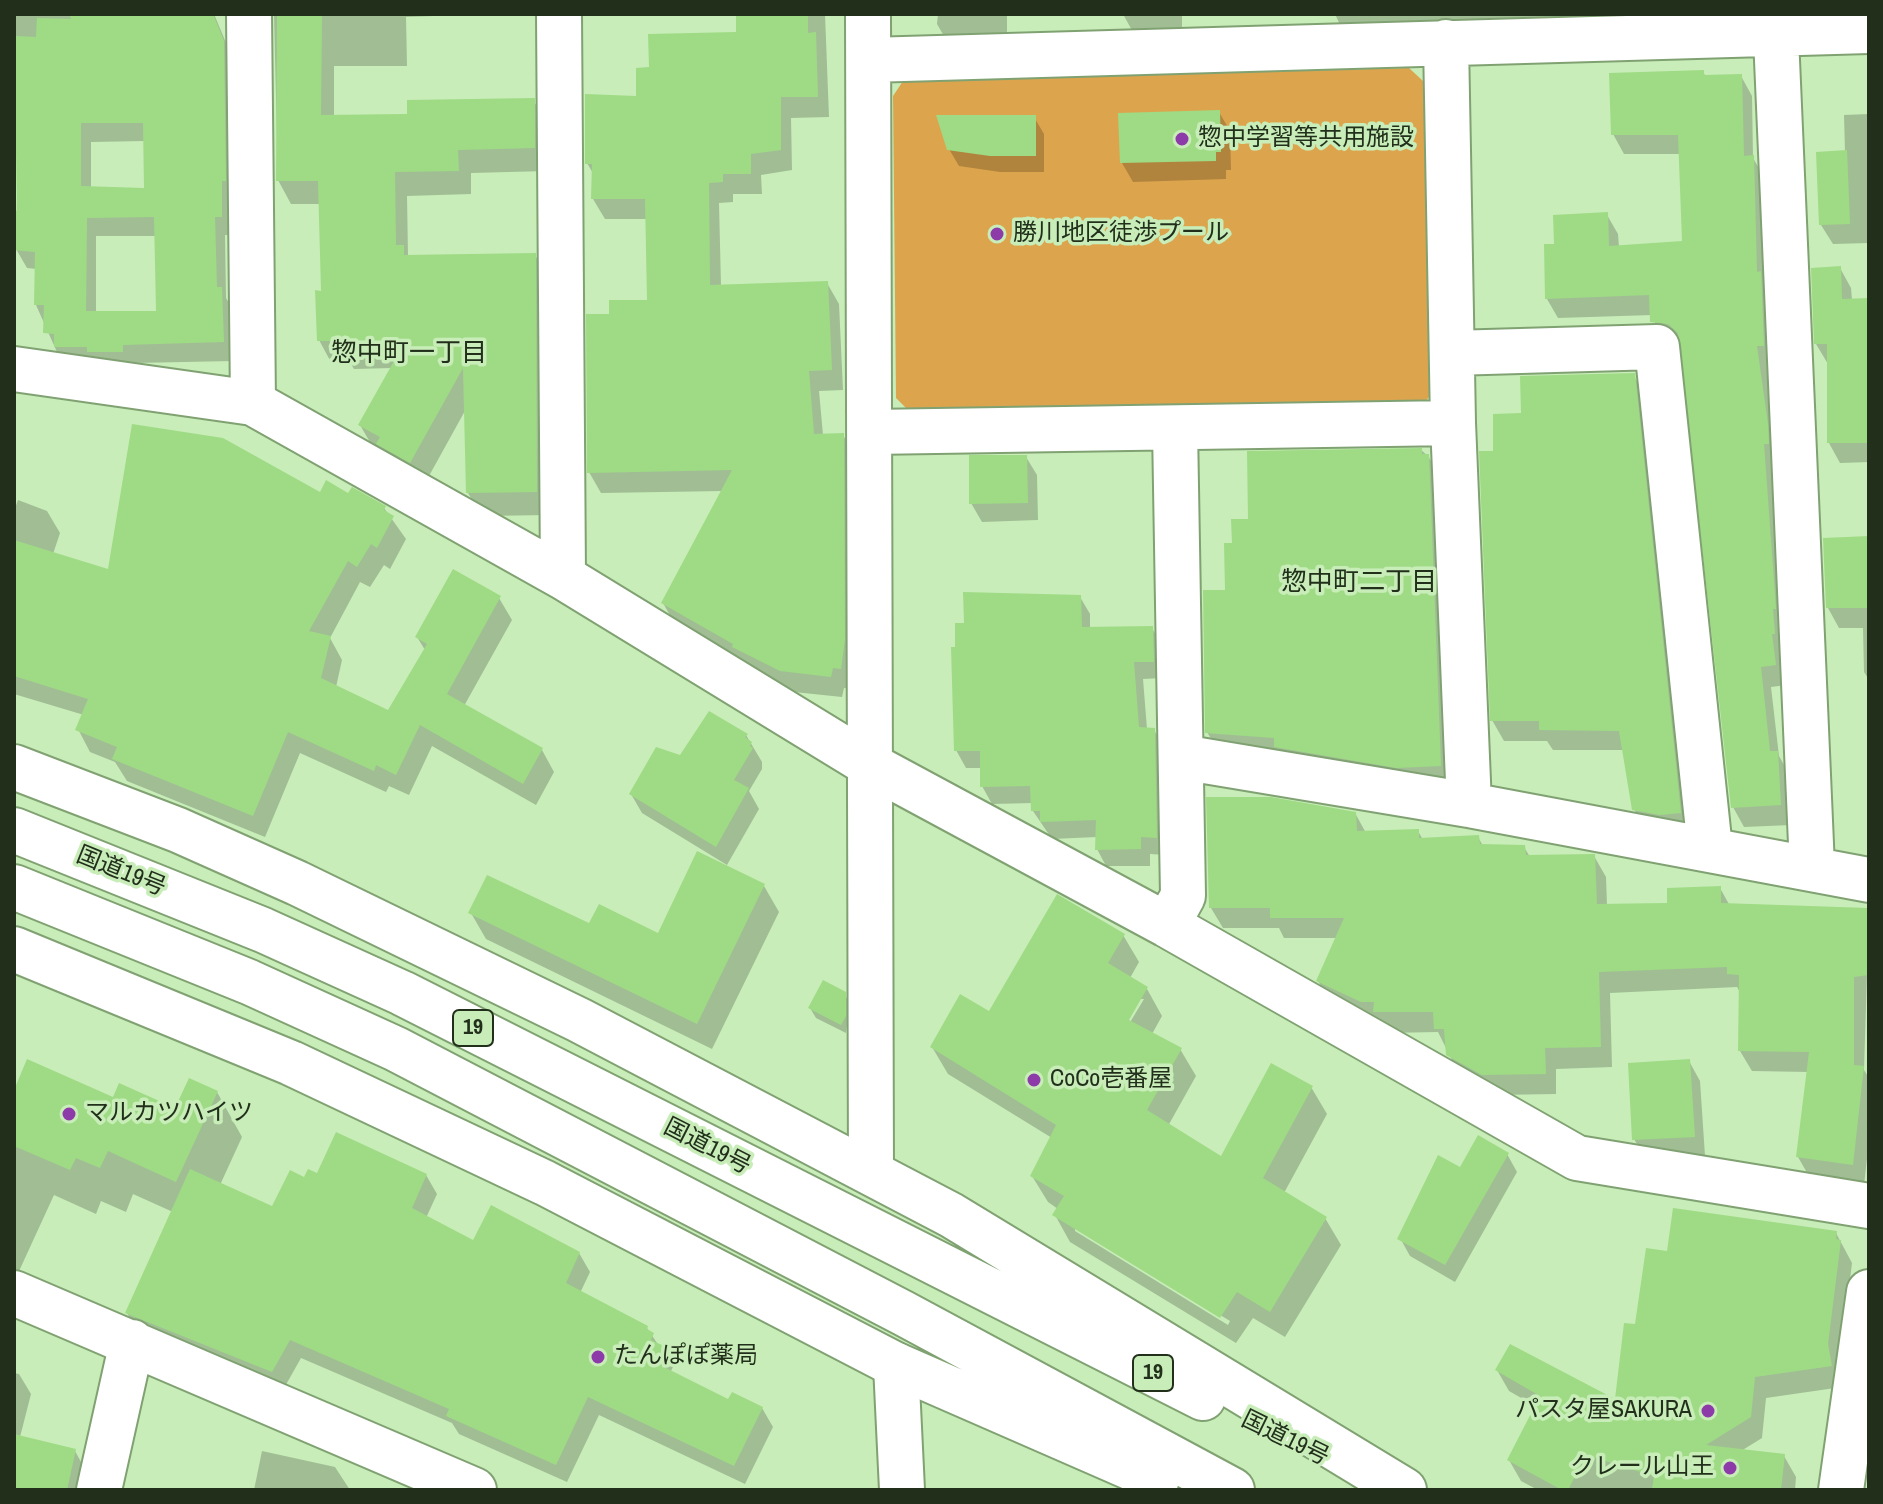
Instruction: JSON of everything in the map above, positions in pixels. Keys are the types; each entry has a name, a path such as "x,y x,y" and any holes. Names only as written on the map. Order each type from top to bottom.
{"main road":[{"path":"249,14 253,403"},
{"path":"559,14 563,577"},
{"path":"868,14 871,1155"},
{"path":"869,60 1446,42 1776,24 1869,31"},
{"path":"1776,24 1812,867"},
{"path":"1446,42 1453,423 1469,805"},
{"path":"1452,353 1657,347 1710,849"},
{"path":"14,369 253,403 563,577 872,766 1167,925 1577,1158 1869,1206"},
{"path":"871,432 1453,423"},
{"path":"1167,925 1183,896 1175,428"},
{"path":"1181,757 1469,805 1869,880"},
{"path":"14,767 178,830 297,883 579,1020 871,1155 951,1215 1404,1490"},
{"name":"国道19号","path":"14,830 263,930 402,993 1388,1490"},
{"name":"19","path":"14,887 249,982 396,1049 903,1313 1232,1490"},
{"path":"14,949 291,1063 505,1164 896,1382 1181,1490"},
{"path":"1841,1490 1869,1292"},
{"path":"14,1293 132,1342 414,1478 474,1490"},
{"path":"99,1490 132,1342"},
{"path":"896,1382 902,1490"}],"shaded area":[{"path":"1409,68 1423,81 1435,390 1424,403 909,411 896,398 893,96 903,81"}],"building":[{"path":"69,14 213,14 224,41 226,181 222,181 222,217 215,217 217,287 222,287 224,342 123,345 123,352 87,352 87,347 54,347 54,334 43,333 44,305 34,305 35,252 14,250 14,210 17,211 14,36 36,37 37,18 71,19","holes":["81,123 143,123 144,188 81,186","154,217 156,311 86,311 87,218"]},
{"path":"277,14 322,14 321,115 407,114 407,100 535,98 535,148 458,150 459,171 395,172 396,245 404,245 404,255 536,253 537,492 466,493 463,368 410,463 376,444 380,437 358,425 403,345 339,346 339,341 317,341 315,290 321,291 318,181 276,181"},
{"path":"736,14 808,14 808,33 816,32 818,97 781,97 781,150 751,154 751,174 723,174 723,182 709,183 710,285 828,281 832,370 809,371 814,434 844,433 845,639 841,669 833,668 831,677 780,671 732,647 733,644 661,603 732,470 587,473 586,314 609,314 609,300 647,300 645,199 591,199 592,164 585,164 585,94 636,96 636,68 649,67 648,34 736,32"},
{"path":"1704,70 1704,75 1742,74 1744,156 1754,155 1757,272 1761,271 1764,346 1757,346 1768,424 1769,444 1764,444 1776,609 1773,609 1775,634 1772,634 1776,665 1761,667 1770,751 1778,751 1781,805 1731,808 1678,333 1668,324 1650,322 1649,295 1545,299 1544,244 1554,244 1553,215 1608,212 1609,246 1682,241 1678,135 1611,135 1609,73"},
{"path":"1220,110 1221,152 1216,152 1216,161 1120,163 1118,113"},
{"path":"936,115 1036,115 1036,156 990,156 947,150"},
{"path":"1847,150 1850,224 1819,225 1816,152"},
{"path":"1841,266 1842,299 1869,298 1869,443 1827,443 1827,344 1814,344 1811,268"},
{"path":"1635,373 1681,813 1660,815 1632,810 1619,731 1539,730 1539,721 1490,721 1479,451 1493,451 1493,414 1521,413 1520,376"},
{"path":"132,424 223,438 320,492 326,480 348,493 352,487 386,506 384,510 394,516 377,548 371,544 357,567 348,561 309,631 331,636 321,678 388,710 427,644 415,637 453,569 501,596 447,694 543,748 523,784 420,725 396,775 376,765 374,771 288,732 253,816 112,759 117,747 75,730 88,699 14,676 14,540 108,569"},
{"path":"1422,448 1422,454 1429,454 1441,766 1396,768 1274,747 1274,738 1205,733 1203,590 1225,590 1224,543 1232,543 1231,519 1248,519 1247,451"},
{"path":"969,455 1027,455 1028,503 969,504"},
{"path":"1869,536 1869,608 1826,608 1823,538"},
{"path":"963,592 1081,595 1082,627 1153,626 1154,662 1134,662 1139,727 1155,728 1157,838 1141,837 1141,849 1095,850 1096,820 1040,822 1040,811 1031,811 1030,786 980,787 980,751 954,751 951,647 955,647 955,623 964,623"},
{"path":"709,711 748,734 745,737 752,742 750,746 753,748 734,780 749,788 716,847 629,794 656,747 680,755"},
{"path":"1206,797 1271,797 1356,812 1357,831 1419,829 1419,838 1479,835 1480,844 1525,845 1526,855 1595,854 1597,904 1667,903 1667,888 1721,886 1721,903 1869,908 1869,975 1854,977 1854,1065 1864,1066 1853,1165 1796,1157 1809,1052 1738,1051 1739,975 1727,974 1727,967 1599,972 1601,1047 1545,1048 1546,1074 1482,1075 1446,1055 1444,1029 1434,1029 1433,1012 1373,1012 1374,1002 1361,1002 1316,981 1344,918 1270,918 1270,908 1209,908"},
{"path":"697,851 765,884 697,1024 468,913 487,875 589,923 599,904 658,933"},
{"path":"1057,894 1125,934 1108,963 1148,987 1129,1020 1182,1048 1147,1110 1221,1156 1271,1063 1313,1086 1263,1178 1327,1217 1270,1312 1237,1292 1220,1318 1052,1215 1064,1196 1030,1176 1056,1125 930,1047 960,994 989,1011"},
{"path":"823,980 846,992 846,1016 841,1025 808,1008"},
{"path":"27,1059 113,1097 119,1083 175,1108 189,1078 218,1091 176,1182 108,1151 100,1168 76,1158 70,1170 14,1146 14,1090"},
{"path":"1690,1059 1695,1137 1632,1140 1628,1063"},
{"path":"336,1132 427,1174 412,1208 473,1240 491,1205 580,1252 566,1283 648,1326 647,1329 654,1333 651,1340 664,1346 656,1363 728,1399 732,1392 763,1407 734,1466 588,1397 556,1465 446,1416 449,1409 290,1340 272,1372 125,1313 190,1169 272,1206 290,1170 304,1177 308,1169 317,1173"},
{"path":"1478,1135 1509,1153 1445,1265 1397,1239 1438,1155 1460,1167"},
{"path":"1673,1208 1837,1231 1836,1239 1841,1240 1828,1344 1832,1366 1755,1377 1751,1417 1706,1445 1785,1454 1781,1490 1652,1490 1654,1476 1586,1455 1568,1490 1562,1490 1507,1460 1540,1396 1495,1370 1510,1344 1615,1399 1624,1323 1635,1324 1646,1248 1667,1251"},
{"path":"14,1434 76,1449 67,1490 14,1490"}],"place":[{"name":"惣中学習等共用施設","path":"1182,139"},
{"name":"勝川地区徒渉プール","path":"997,234"},
{"name":"CoCo壱番屋","path":"1034,1080"},
{"name":"マルカツハイツ","path":"69,1114"},
{"name":"たんぽぽ薬局","path":"598,1357"},
{"name":"パスタ屋SAKURA","path":"1708,1411"},
{"name":"クレール山王","path":"1730,1468"}],"district":[{"name":"惣中町一丁目","path":"409,354"},
{"name":"惣中町二丁目","path":"1359,583"}]}
